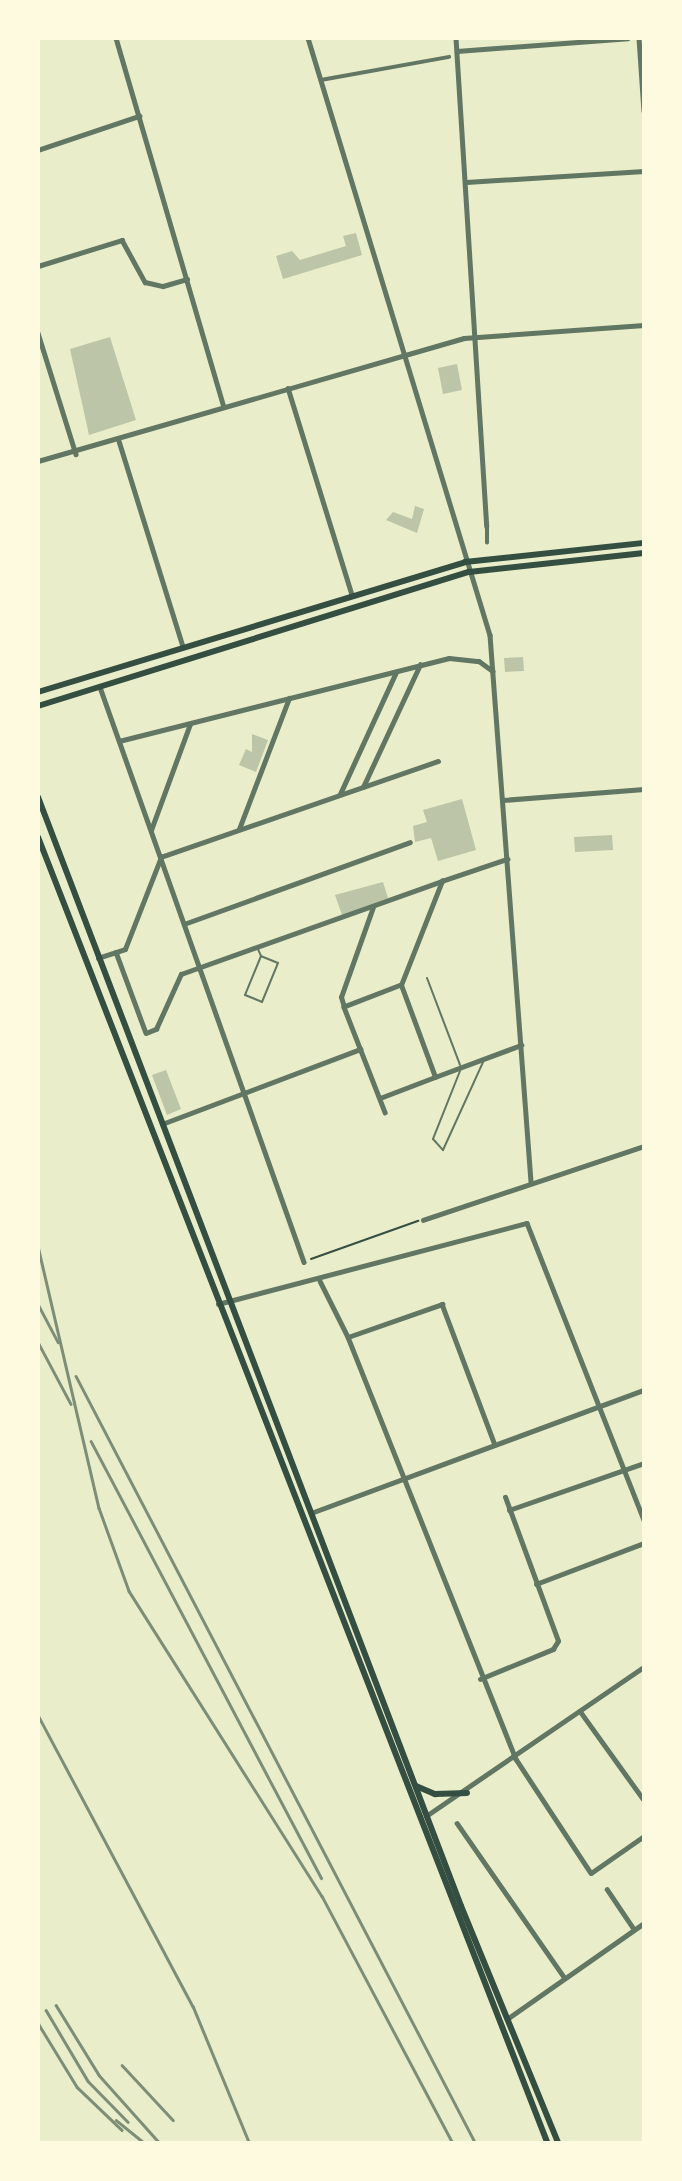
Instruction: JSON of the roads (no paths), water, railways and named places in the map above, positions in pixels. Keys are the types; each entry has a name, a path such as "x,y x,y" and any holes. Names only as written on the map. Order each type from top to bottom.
{"main road":[{"path":"38,692 465,562 643,543"},
{"path":"38,706 469,572 643,553"},
{"path":"38,797 427,1817 558,2143"},
{"path":"38,837 498,2025 547,2143"},
{"path":"416,1786 435,1794 467,1793"}],"street":[{"path":"116,38 224,407"},
{"path":"308,38 400,354 490,635 531,1181"},
{"path":"456,38 487,543"},
{"path":"457,51 628,38"},
{"path":"639,38 643,111"},
{"path":"320,80 449,57"},
{"path":"38,150 139,116"},
{"path":"466,182 643,171"},
{"path":"38,266 122,240 145,282 163,286 187,279"},
{"path":"38,461 76,454 400,354 476,336 643,325"},
{"path":"38,333 76,454"},
{"path":"288,388 352,595"},
{"path":"119,440 183,647"},
{"path":"119,741 420,665 465,658 494,671"},
{"path":"362,787 420,665"},
{"path":"339,795 396,671"},
{"path":"100,687 304,1262"},
{"path":"238,830 289,698"},
{"path":"150,830 191,723"},
{"path":"98,958 125,949 161,857 438,761"},
{"path":"503,800 643,789"},
{"path":"184,924 410,842"},
{"path":"116,952 146,1033 156,1029 181,974 507,859"},
{"path":"435,1077 401,985 442,881"},
{"path":"374,906 341,996 385,1112"},
{"path":"344,1007 401,985"},
{"path":"380,1098 521,1045"},
{"path":"162,1124 360,1049"},
{"path":"423,1220 531,1181 643,1146"},
{"path":"218,1304 230,1299 320,1281 513,1223 529,1226 643,1520"},
{"path":"320,1281 348,1336 480,1679 516,1759 591,1873 643,1836"},
{"path":"348,1336 442,1304 494,1442"},
{"path":"311,1513 494,1442 643,1390"},
{"path":"509,1510 643,1463"},
{"path":"480,1679 555,1647 505,1497"},
{"path":"536,1584 643,1543"},
{"path":"412,1804 427,1817 516,1759 643,1667"},
{"path":"580,1711 643,1800"},
{"path":"457,1823 564,1977"},
{"path":"607,1889 635,1929"},
{"path":"498,2025 643,1923"}],"lane":[{"path":"257,946 261,956 245,995 262,1002 278,963 261,956"},
{"path":"427,978 461,1068 433,1139 443,1150 484,1059"}],"railway":[{"path":"38,1246 99,1508 129,1591 322,1896 452,2142"},
{"path":"38,1304 58,1342"},
{"path":"38,1342 71,1404"},
{"path":"76,1376 475,2142"},
{"path":"91,1441 321,1878"},
{"path":"38,1715 193,2006 249,2142"},
{"path":"56,2005 99,2075 159,2142"},
{"path":"46,2010 88,2081 128,2122"},
{"path":"38,2023 77,2087 122,2130"},
{"path":"122,2065 173,2120"},
{"path":"116,2120 143,2142"}]}
